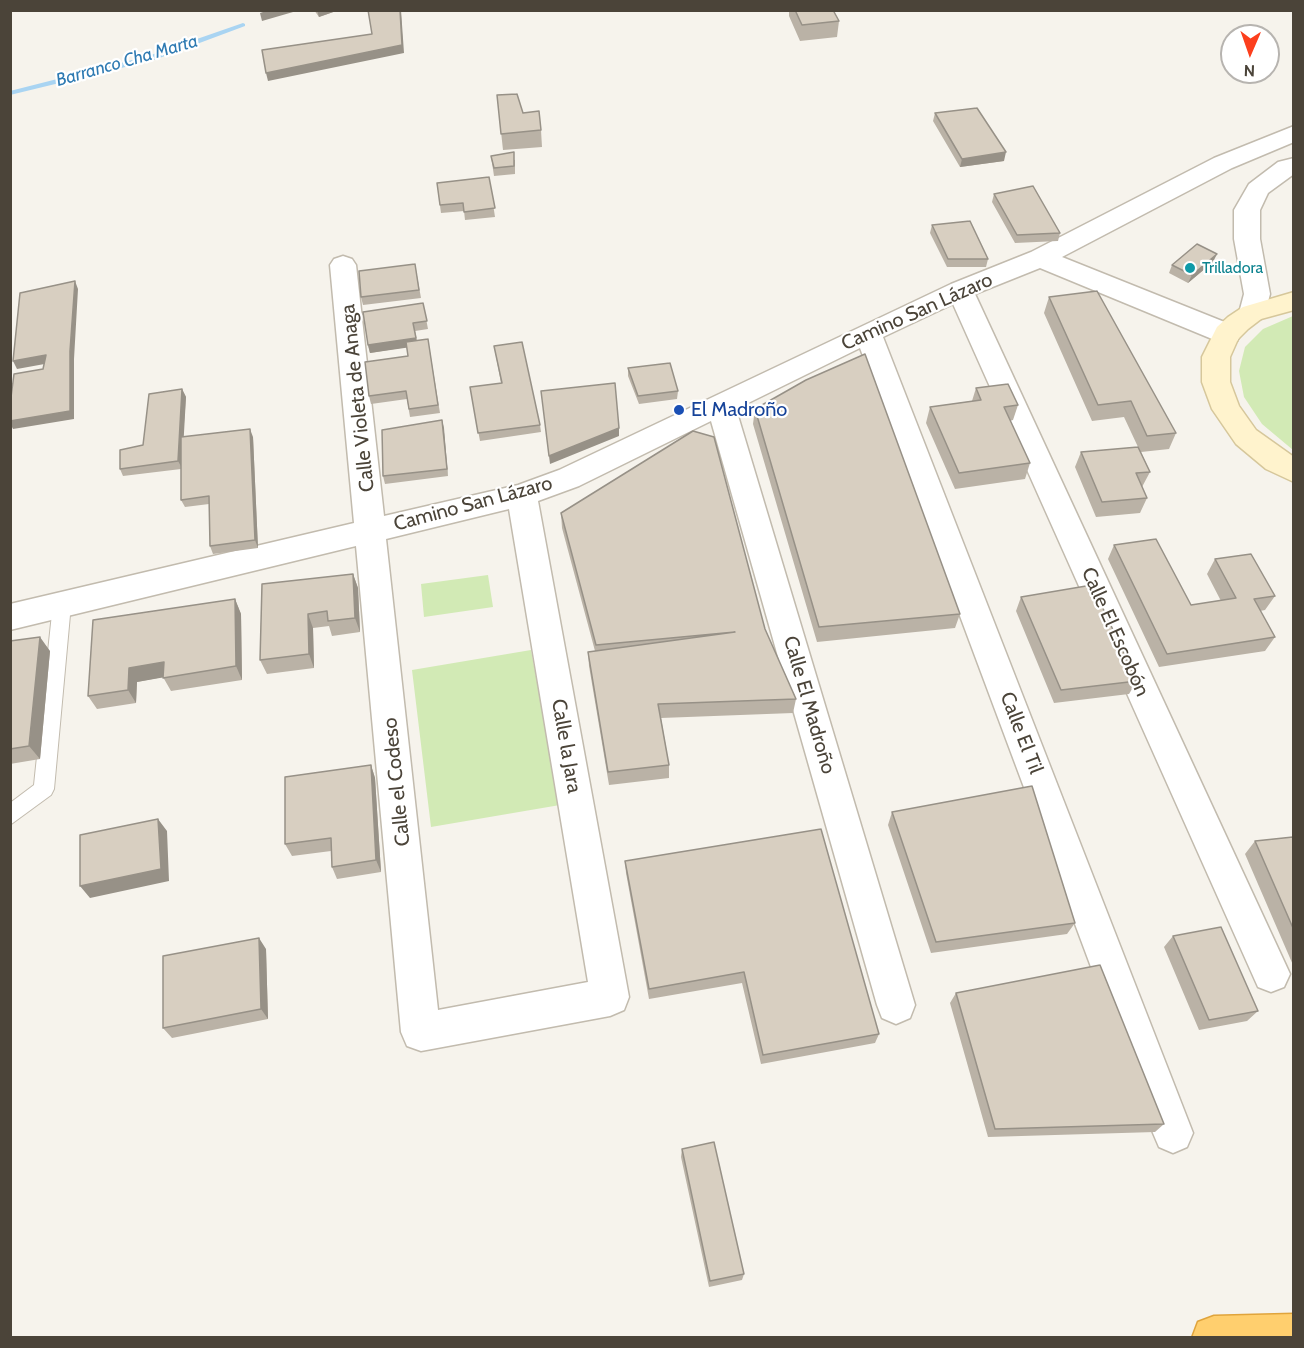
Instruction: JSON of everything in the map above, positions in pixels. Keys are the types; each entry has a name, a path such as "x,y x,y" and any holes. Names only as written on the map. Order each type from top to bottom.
{"highway":[{"path":"1214,1338 1293,1336"}],"main road":[{"path":"1293,301 1252,313 1227,334 1216,357 1216,382 1226,409 1246,437 1276,461 1293,471"}],"street":[{"name":"Camino San Lázaro","path":"10,617 522,495 569,478 960,290 1040,258 1223,163 1293,133"},
{"path":"1252,313 1257,294 1247,239 1247,210 1258,189 1293,165"},
{"path":"1040,258 1227,334"},
{"name":"Calle Violeta de Anaga","path":"343,265 372,531"},
{"name":"Calle El Escobón","path":"960,290 1271,974"},
{"name":"Calle El Til","path":"868,333 1173,1133"},
{"name":"Calle El Madroño","path":"722,405 896,1005"},
{"name":"Calle la Jara","path":"421,1032 610,997 522,495"},
{"name":"Calle el Codeso","path":"372,531 421,1032"}],"lane":[{"path":"10,816 44,789 63,604"}],"green space":[{"path":"1294,316 1293,450 1262,424 1244,397 1239,371 1245,347 1263,329"},
{"path":"488,575 493,607 424,617 421,584"},
{"path":"531,650 560,805 431,827 412,670"}],"building":[{"path":"368,10 400,10 402,45 266,73 262,50 372,34"},
{"path":"795,10 833,10 839,21 802,25"},
{"path":"517,94 523,113 539,111 541,130 501,134 497,95"},
{"path":"977,108 1006,152 962,159 935,113"},
{"path":"514,152 514,166 494,168 491,156"},
{"path":"489,177 495,208 464,212 463,203 440,205 437,183"},
{"path":"1033,186 1060,233 1017,235 994,194"},
{"path":"970,221 988,259 948,259 932,225"},
{"path":"1197,244 1217,254 1192,275 1172,265"},
{"path":"415,264 419,290 361,297 359,271"},
{"path":"75,281 70,351 70,411 10,421 14,374 43,369 46,355 13,361 20,293"},
{"path":"1097,291 1176,433 1147,436 1131,401 1098,405 1049,297"},
{"path":"423,303 427,321 413,323 416,338 368,345 363,312"},
{"path":"428,339 438,405 409,409 406,391 369,396 365,362 408,356 406,342"},
{"path":"522,342 540,425 478,433 470,387 502,383 494,346"},
{"path":"865,354 960,614 819,627 755,409 806,380"},
{"path":"670,363 678,391 638,396 628,368"},
{"path":"615,383 619,428 549,456 541,391"},
{"path":"1008,384 1018,405 1004,407 1030,463 959,473 930,407 981,400 976,388"},
{"path":"182,389 178,461 120,469 120,450 143,445 149,394"},
{"path":"442,420 447,469 383,476 382,430"},
{"path":"250,429 255,540 210,546 209,496 181,500 181,437"},
{"path":"693,431 714,437 765,629 796,699 658,704 669,765 608,772 588,652 735,632 596,645 561,513"},
{"path":"1138,447 1150,472 1136,473 1147,498 1102,502 1081,452"},
{"path":"1156,539 1191,605 1236,598 1215,559 1251,554 1275,596 1254,599 1275,637 1167,654 1114,545"},
{"path":"353,574 355,618 328,621 327,611 308,614 309,654 260,660 262,584"},
{"path":"1092,585 1137,681 1061,690 1021,597"},
{"path":"235,599 236,666 163,678 164,662 129,668 128,690 88,696 93,620"},
{"path":"40,637 29,746 10,749 10,641"},
{"path":"371,765 376,860 332,867 331,838 285,844 285,777"},
{"path":"1032,786 1075,923 936,942 892,812"},
{"path":"158,819 161,869 80,886 80,835"},
{"path":"821,829 879,1034 763,1055 744,972 649,989 625,861"},
{"path":"1293,837 1293,928 1255,841"},
{"path":"1221,927 1258,1011 1209,1020 1173,936"},
{"path":"259,938 261,1009 163,1028 163,956"},
{"path":"1100,965 1164,1124 995,1129 956,993"},
{"path":"714,1142 744,1274 710,1281 682,1149"}],"waterway":[{"name":"Barranco Cha Marta","path":"10,93 151,58 243,25"}],"place":[{"name":"Trilladora","path":"1190,268"},
{"name":"El Madroño","path":"679,410"}]}
